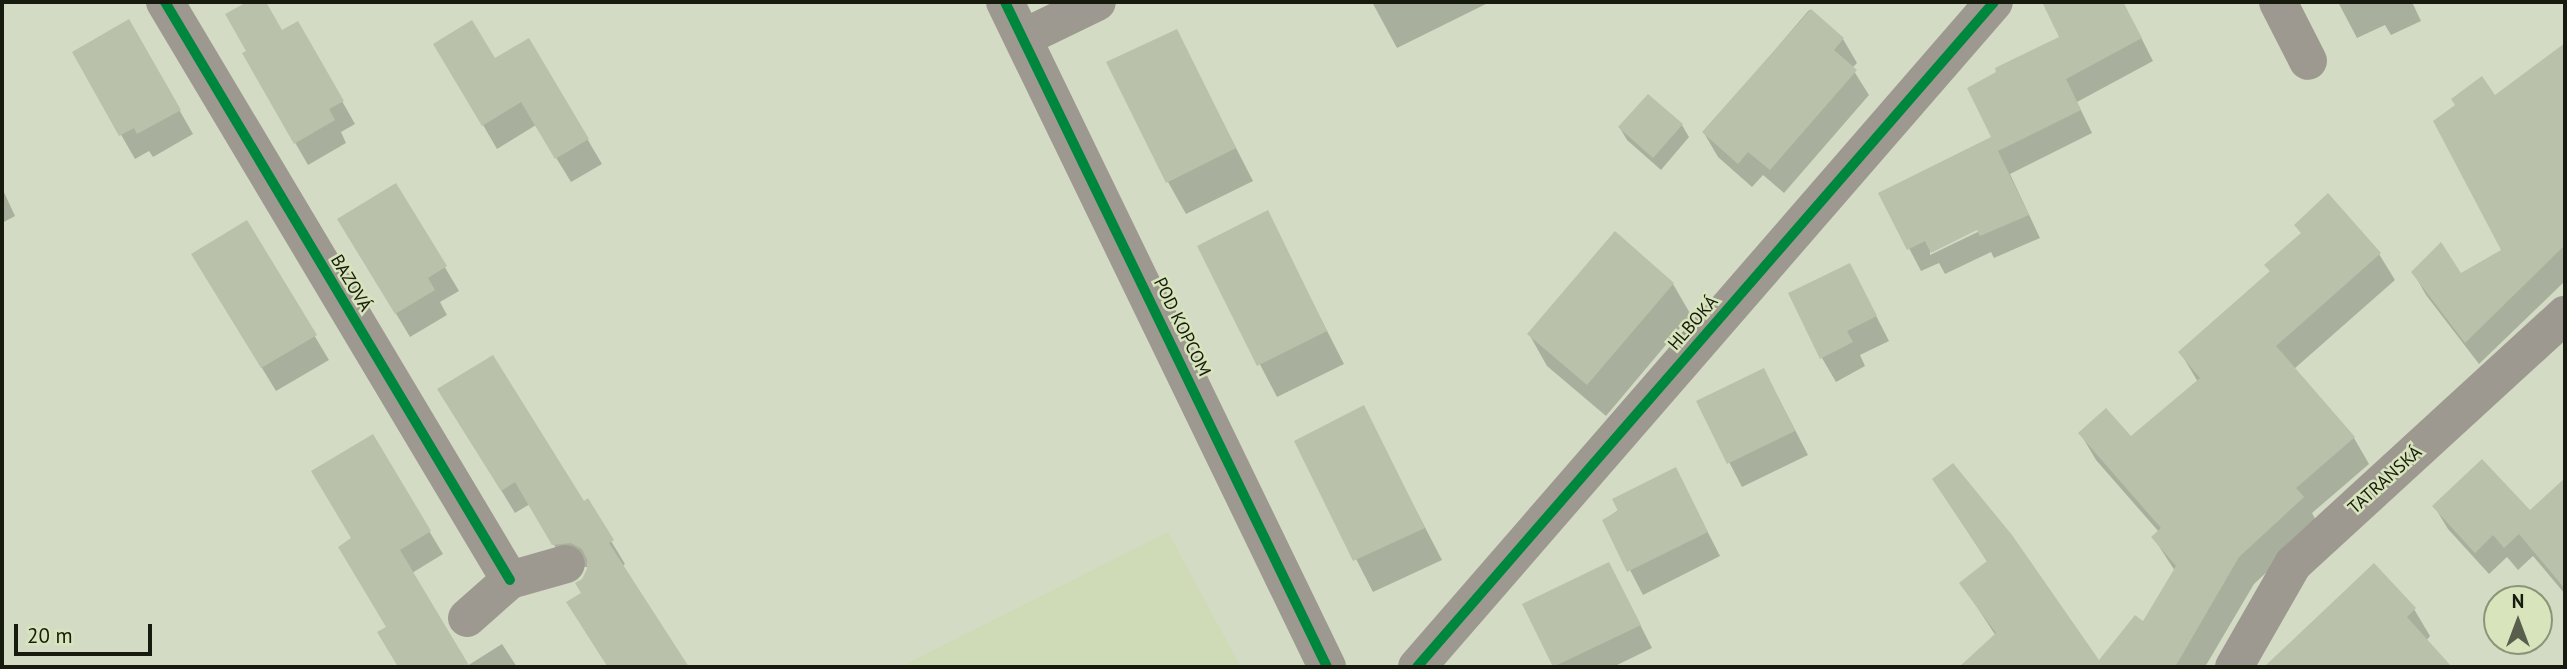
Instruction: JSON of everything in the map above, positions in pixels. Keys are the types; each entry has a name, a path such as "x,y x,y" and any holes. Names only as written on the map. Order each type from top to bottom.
{"street":[{"name":"BAZOVÁ","path":"165,2 510,580"},
{"name":"POD KOPCOM","path":"1005,2 1327,667"},
{"path":"1023,38 1097,2"},
{"name":"HLBOKÁ","path":"1417,667 1994,2"},
{"path":"2278,2 2308,61"},
{"name":"TATRANSKÁ","path":"2234,667 2293,564 2565,315"},
{"path":"467,618 510,580 566,564"}],"shaded area":[{"path":"1168,532 1241,667 900,667"}],"building":[{"path":"247,2 266,2 282,30 298,21 344,101 329,109 335,120 294,144 242,53 246,51 225,14"},
{"path":"2042,2 2123,2 2142,38 2066,79 2081,110 1998,151 2029,215 1980,236 1977,230 1931,253 1925,241 1907,250 1878,193 1991,137 1967,88 1996,72 1995,68 2059,37"},
{"path":"1811,9 1844,38 1834,50 1857,70 1770,170 1748,152 1738,164 1702,132"},
{"path":"129,19 181,110 137,134 134,128 119,136 72,52"},
{"path":"472,20 495,58 529,38 589,139 555,159 521,102 482,126 433,44"},
{"path":"1177,29 1236,148 1166,183 1106,62"},
{"path":"2565,43 2565,245 2465,343 2411,272 2441,242 2461,273 2501,250 2433,121 2455,105 2451,99 2482,76 2495,95"},
{"path":"1648,94 1683,124 1653,158 1618,127"},
{"path":"396,183 447,266 428,278 435,290 395,314 337,219"},
{"path":"2328,193 2381,253 2276,346 2355,437 2296,488 2304,497 2239,557 2175,667 1959,667 1996,633 1959,583 1987,561 1932,479 1953,463 2012,535 2099,660 2135,615 2143,621 2176,566 2151,537 2161,528 2078,433 2106,408 2131,436 2200,378 2178,352 2270,271 2264,265 2301,233 2294,225"},
{"path":"1268,210 1327,331 1257,366 1197,246"},
{"path":"247,220 317,335 261,368 191,254"},
{"path":"1615,231 1674,283 1587,385 1527,334"},
{"path":"1850,263 1877,316 1847,331 1853,342 1820,359 1788,293"},
{"path":"493,355 584,501 588,498 614,540 609,543 689,667 608,667 566,602 581,593 575,583 582,579 587,569 587,559 582,549 571,543 552,545 515,482 501,491 437,389"},
{"path":"1764,368 1795,431 1727,464 1696,401"},
{"path":"1364,405 1425,528 1353,561 1294,441"},
{"path":"373,434 431,531 400,550 470,667 398,667 377,632 386,627 338,547 351,538 311,471"},
{"path":"2482,459 2530,510 2565,478 2565,589 2519,534 2504,548 2493,535 2475,553 2432,506"},
{"path":"1676,467 1708,532 1627,572 1602,520 1618,511 1612,499"},
{"path":"1609,562 1641,625 1553,667 1522,604"},
{"path":"2374,563 2416,608 2407,617 2452,667 2264,667"}],"cycle path":[{"path":"165,2 510,580"},
{"path":"1005,2 1327,667"},
{"path":"1417,667 1994,2"}]}
